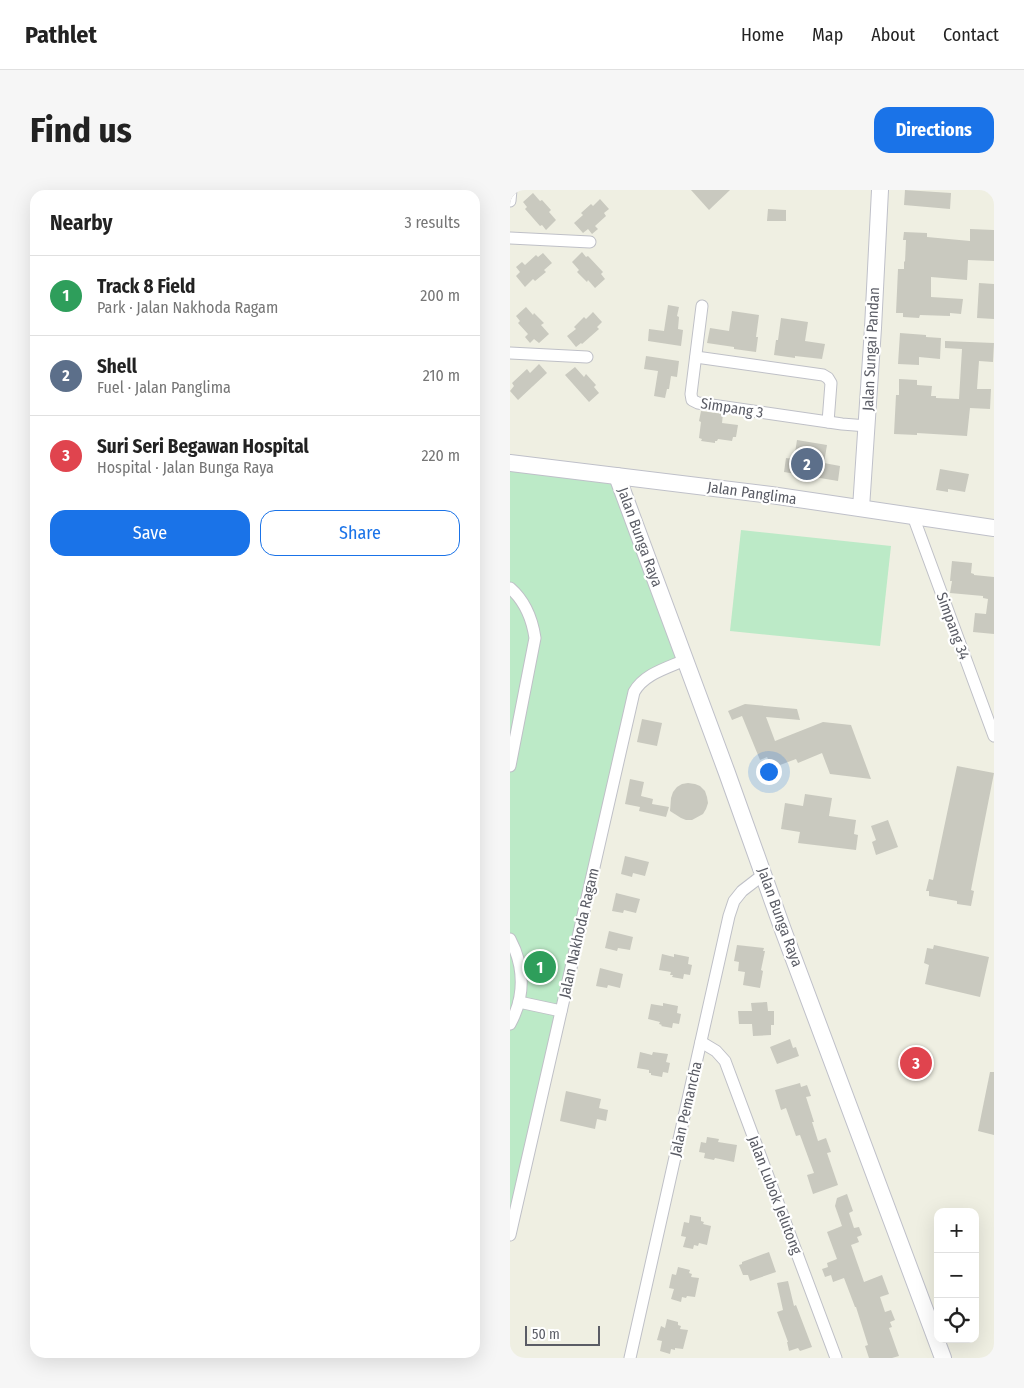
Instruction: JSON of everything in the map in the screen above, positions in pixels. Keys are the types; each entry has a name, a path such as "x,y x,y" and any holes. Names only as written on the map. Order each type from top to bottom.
{"street":[{"path":"510,201 511,190"},
{"name":"Jalan Sungai Pandan","path":"861,508 880,190"},
{"path":"510,238 590,242"},
{"name":"Simpang 3","path":"702,306 691,394 692,400 698,403 867,426"},
{"path":"510,353 587,357"},
{"path":"696,357 824,375 831,383 828,422"},
{"name":"Jalan Panglima","path":"510,462 861,508 994,528"},
{"name":"Jalan Bunga Raya","path":"617,476 942,1358"},
{"name":"Simpang 34","path":"913,516 994,736"},
{"path":"510,588 527,610 533,625 535,638 510,766"},
{"name":"Jalan Nakhoda Ragam","path":"510,1235 634,692 644,679 685,660"},
{"name":"Jalan Pemancha","path":"630,1358 734,901 742,890 764,874"},
{"path":"510,940 516,951 521,972 519,1002 510,1024"},
{"path":"519,1002 561,1011"},
{"name":"Jalan Lubok Jelutong","path":"701,1042 716,1051 725,1061 836,1358"}],"green space":[{"path":"510,463 617,476 685,660 641,682 510,1233"},
{"path":"741,530 891,546 880,646 730,631"}],"building":[{"path":"691,190 730,190 709,210"},
{"path":"905,190 951,193 950,209 904,205"},
{"path":"533,193 551,210 549,212 556,220 546,230 525,209 527,207 523,202"},
{"path":"600,199 609,209 604,213 606,216 595,226 598,229 592,234 588,229 583,233 574,223 583,215 581,213"},
{"path":"768,209 786,210 786,221 767,221"},
{"path":"970,229 994,230 994,261 968,260 967,280 931,277 931,297 963,299 961,314 950,313 950,316 920,315 919,318 903,317 903,313 896,313 898,269 904,269 905,262 906,240 903,240 904,232 927,233 927,237 970,241"},
{"path":"582,252 603,272 601,274 605,279 595,288 577,272 579,270 572,262"},
{"path":"543,253 552,263 544,270 546,272 535,281 533,279 525,287 516,276 520,272 516,267 522,262 525,265 536,255 538,257"},
{"path":"979,283 994,284 994,319 977,318"},
{"path":"668,305 679,307 677,316 679,317 678,329 683,330 681,346 648,341 649,329 664,331"},
{"path":"526,307 544,323 541,325 549,334 539,343 534,339 530,343 525,337 528,334 518,323 520,321 516,316"},
{"path":"732,311 759,315 756,352 707,343 710,328 729,331"},
{"path":"593,312 602,322 597,327 599,329 576,347 567,336 576,329 574,327 584,317 586,319"},
{"path":"781,318 808,322 805,341 825,344 822,359 774,355"},
{"path":"900,333 941,338 940,359 919,357 919,365 898,364"},
{"path":"945,341 994,343 993,362 979,361 977,389 991,389 990,409 970,408 967,436 917,433 917,435 894,434 896,395 899,395 899,379 917,380 917,385 932,386 931,396 936,396 936,398 959,399 962,349 945,348"},
{"path":"646,356 679,361 677,377 671,376 665,398 654,396 658,371 644,369"},
{"path":"539,364 547,373 518,400 510,391 514,386 512,383 527,369 530,373"},
{"path":"575,367 584,377 586,374 596,385 594,387 599,393 589,402 565,375"},
{"path":"701,411 723,414 722,423 738,425 736,437 733,437 732,441 718,439 715,443 701,441 702,439 699,438 701,422 699,421"},
{"path":"797,440 827,445 824,463 840,466 838,481 784,472 786,458 794,459"},
{"path":"940,469 969,474 965,492 948,489 948,492 936,490"},
{"path":"952,561 972,563 971,573 974,575 994,577 994,634 973,632 975,613 986,614 988,599 983,598 983,596 950,593"},
{"path":"745,704 797,709 800,720 766,717 775,741 823,722 851,725 871,779 830,774 822,753 798,763 796,759 772,768 767,757 760,760 742,716 732,720 728,711"},
{"path":"642,719 662,723 657,746 637,742"},
{"path":"957,766 994,773 971,890 974,891 971,906 957,904 957,901 929,896 929,891 926,891 929,879 933,880"},
{"path":"630,779 644,782 641,796 653,799 652,804 669,807 666,817 639,811 640,807 625,804"},
{"path":"688,783 700,786 705,791 708,803 703,814 692,820 681,818 670,811 673,792 682,784"},
{"path":"805,794 832,798 829,816 856,820 854,834 858,835 856,850 798,843 800,832 781,829 785,803 803,806"},
{"path":"888,820 898,847 876,855 872,842 876,840 871,826"},
{"path":"625,856 649,862 645,876 633,873 632,877 621,874"},
{"path":"616,893 640,899 636,913 624,910 623,913 612,911"},
{"path":"609,931 633,937 630,950 618,948 617,951 605,948"},
{"path":"737,945 764,948 760,988 743,985 745,972 738,971 739,962 734,961"},
{"path":"934,945 989,957 980,997 925,984 929,965 924,963 927,948 933,949"},
{"path":"662,954 674,957 674,954 689,957 688,964 692,965 690,975 684,974 683,979 672,977 673,975 670,975 671,972 659,970"},
{"path":"600,968 623,974 620,988 608,985 607,988 596,986"},
{"path":"767,1002 768,1011 774,1011 774,1025 771,1025 771,1035 753,1036 752,1024 739,1024 738,1011 752,1011 751,1003"},
{"path":"663,1003 678,1006 677,1013 681,1014 679,1024 673,1023 672,1028 661,1026 660,1022 648,1019 651,1004 663,1006"},
{"path":"790,1039 793,1048 796,1047 799,1056 777,1064 770,1047"},
{"path":"640,1052 652,1055 653,1052 668,1054 666,1062 670,1063 668,1073 663,1072 662,1077 651,1075 649,1070 637,1068"},
{"path":"990,1072 994,1072 994,1135 978,1131"},
{"path":"800,1083 801,1087 807,1085 811,1096 806,1097 814,1122 812,1122 818,1141 826,1138 831,1152 827,1153 838,1185 813,1194 807,1175 814,1173 800,1135 796,1136 786,1108 781,1110 775,1090"},
{"path":"566,1091 601,1099 599,1108 608,1110 606,1121 597,1119 595,1129 560,1121"},
{"path":"707,1137 719,1139 718,1142 737,1145 734,1162 704,1158 705,1153 699,1152 701,1142 706,1143"},
{"path":"847,1194 853,1211 849,1213 854,1228 859,1227 862,1235 857,1237 859,1242 851,1245 864,1282 882,1275 889,1294 880,1297 885,1312 891,1310 895,1320 890,1322 892,1327 889,1328 899,1356 892,1358 869,1358 865,1346 868,1345 856,1307 844,1278 833,1282 831,1275 825,1277 822,1269 828,1267 827,1263 837,1259 827,1232 842,1226 835,1206 837,1198"},
{"path":"690,1215 701,1217 701,1221 704,1222 703,1224 711,1226 707,1245 699,1243 698,1246 694,1245 693,1249 683,1247 686,1237 681,1236 684,1222 689,1223"},
{"path":"769,1252 776,1272 750,1281 748,1275 743,1275 739,1265 742,1262"},
{"path":"678,1267 690,1270 691,1277 699,1278 695,1297 682,1297 681,1302 671,1299 674,1289 669,1288 672,1274 676,1275"},
{"path":"788,1281 794,1306 796,1305 812,1347 800,1351 798,1348 789,1351 788,1342 777,1312 783,1310 777,1283"},
{"path":"667,1319 678,1322 678,1325 681,1326 680,1329 688,1330 683,1349 671,1349 670,1354 660,1351 662,1341 657,1340 661,1326 665,1328"}],"place":[{"name":"Shell","path":"807,464"},
{"name":"Track 8 Field","path":"540,967"},
{"name":"Suri Seri Begawan Hospital","path":"916,1063"}]}
